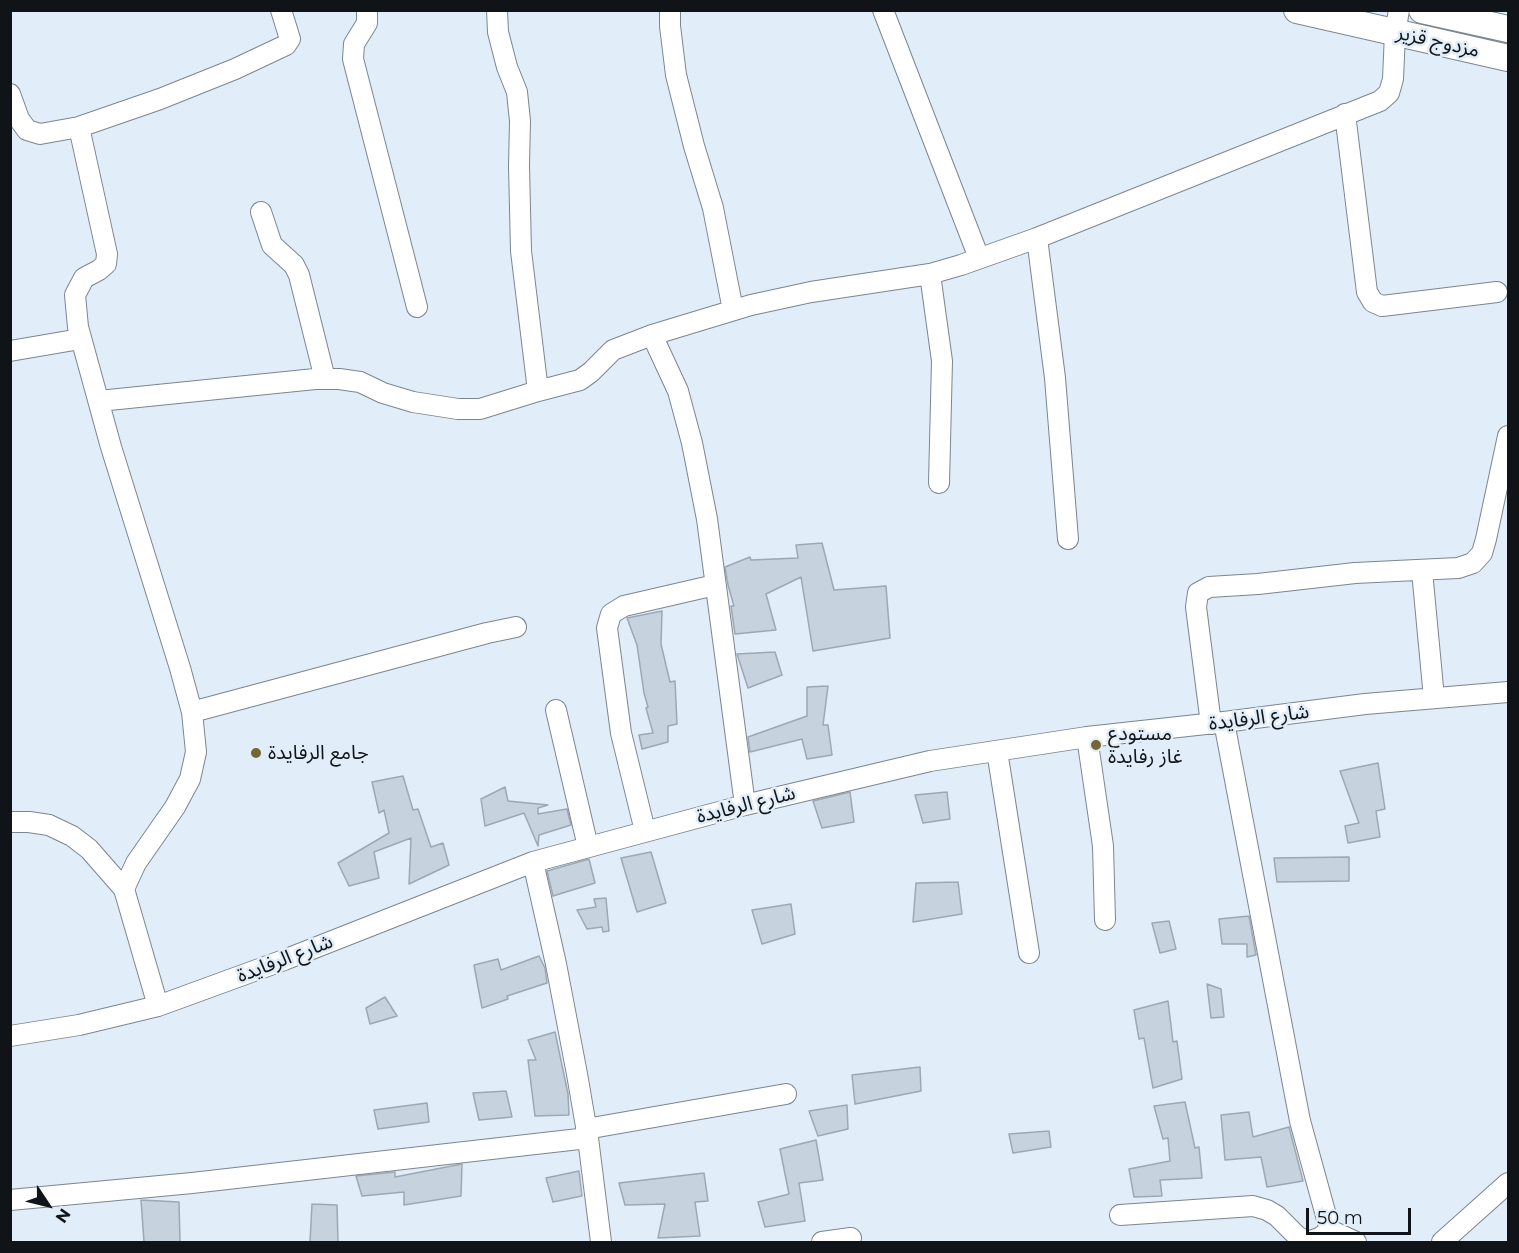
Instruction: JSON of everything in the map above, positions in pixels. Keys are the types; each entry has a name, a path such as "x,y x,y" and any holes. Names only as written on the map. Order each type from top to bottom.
{"main road":[{"name":"مزدوج قزير","path":"1298,10 1397,22 1509,58"},
{"name":"مزدوج قزير","path":"1422,10 1509,29"}],"street":[{"path":"10,94 19,119 27,130 40,134 79,127 160,99 235,69 286,45 290,39 281,10"},
{"path":"367,10 367,23 354,44 353,59 417,307"},
{"path":"497,10 498,32 507,67 517,92 520,121 521,251 538,391"},
{"path":"670,10 676,75 713,208 734,310"},
{"path":"883,10 979,258"},
{"path":"99,401 325,379 360,382 383,393 413,402 458,409 480,409 580,380 613,350 652,335 734,310 811,292 930,274 962,266 1380,101 1389,93 1393,79 1397,22"},
{"path":"1345,114 1367,292 1373,302 1382,306 1497,292"},
{"path":"79,127 107,254 106,264 84,278 75,295 80,339 180,668 192,712 196,752 190,779 175,807 136,863 124,889"},
{"path":"261,212 273,245 294,265 299,274 325,379"},
{"path":"1037,238 1055,378 1068,539"},
{"path":"930,274 942,361 939,483"},
{"path":"652,335 678,391 692,443 707,519 745,805"},
{"path":"10,351 80,339"},
{"path":"1354,1242 1330,1230 1300,1121 1218,723 1196,607 1198,593 1209,587 1355,573 1458,568 1473,563 1482,553 1509,436"},
{"path":"1422,571 1434,698"},
{"path":"645,831 621,733 607,628 611,614 624,606 715,585"},
{"path":"192,712 516,627"},
{"name":"شارع الرفايدة","path":"10,1036 122,1017 158,1006 274,964 532,862 745,805 930,761 1087,737 1365,704 1509,692"},
{"path":"556,710 588,847"},
{"path":"1087,737 1103,846 1105,920"},
{"path":"997,751 1029,953"},
{"path":"10,822 49,825 72,836 89,849 124,889 158,1006"},
{"path":"532,862 556,964 587,1133 601,1242"},
{"path":"10,1200 192,1183 587,1133 786,1094"},
{"path":"1442,1242 1509,1183"},
{"path":"1120,1215 1253,1206 1277,1216 1304,1240 1311,1241 1330,1230"},
{"path":"822,1242 851,1238"}],"building":[{"path":"822,543 834,590 886,586 890,638 813,651 801,577 766,594 776,630 735,634 731,606 734,606 725,567 750,557 751,560 798,558 796,545"},
{"path":"662,611 661,644 670,682 675,681 677,724 668,726 668,742 642,749 639,735 653,733 646,708 648,707 637,645 627,618"},
{"path":"775,652 782,675 748,688 737,654"},
{"path":"828,686 823,725 828,725 832,755 807,759 802,739 750,752 748,737 807,716 807,687"},
{"path":"1378,763 1385,809 1376,811 1380,837 1348,843 1345,826 1359,823 1340,771"},
{"path":"403,776 413,810 418,809 431,847 443,843 449,865 409,884 411,838 374,852 379,878 349,886 338,863 389,833 384,810 379,813 372,782"},
{"path":"505,787 508,801 548,805 538,808 538,814 567,809 571,825 539,835 538,846 524,813 485,826 481,799"},
{"path":"850,792 854,822 822,828 813,801"},
{"path":"947,792 950,819 923,823 915,795"},
{"path":"651,852 666,903 637,912 621,858"},
{"path":"1349,857 1349,881 1277,882 1274,858"},
{"path":"589,859 595,883 553,896 547,871"},
{"path":"958,882 962,914 913,922 916,883"},
{"path":"606,898 609,931 603,932 602,927 587,929 577,910 596,907 594,899"},
{"path":"791,904 795,934 762,944 752,910"},
{"path":"1249,916 1256,955 1247,957 1247,944 1222,944 1219,919"},
{"path":"1169,921 1176,949 1160,953 1152,923"},
{"path":"539,956 545,968 547,983 507,996 508,999 482,1008 474,965 498,959 501,970"},
{"path":"1207,984 1221,989 1224,1017 1211,1018"},
{"path":"385,997 397,1016 370,1024 366,1008"},
{"path":"1168,1001 1173,1042 1177,1041 1182,1079 1153,1088 1144,1038 1139,1039 1134,1010"},
{"path":"555,1032 568,1094 569,1115 535,1116 528,1060 536,1060 528,1040"},
{"path":"920,1067 921,1091 855,1104 852,1075"},
{"path":"506,1091 512,1117 479,1120 473,1093"},
{"path":"1185,1102 1195,1148 1199,1147 1202,1178 1160,1180 1162,1196 1134,1197 1129,1169 1170,1161 1168,1138 1163,1139 1154,1106"},
{"path":"427,1103 429,1122 378,1129 374,1110"},
{"path":"847,1105 848,1129 818,1136 809,1111"},
{"path":"1249,1112 1253,1137 1289,1127 1303,1181 1267,1187 1261,1157 1225,1160 1221,1115"},
{"path":"1049,1131 1051,1147 1013,1153 1009,1134"},
{"path":"816,1140 823,1180 799,1183 805,1221 765,1227 758,1202 789,1194 780,1149"},
{"path":"462,1164 461,1196 404,1205 404,1192 362,1196 356,1176 395,1172 395,1177"},
{"path":"579,1171 582,1196 553,1202 546,1178"},
{"path":"704,1173 708,1201 695,1202 700,1236 658,1238 665,1204 625,1205 619,1183"},
{"path":"141,1200 179,1202 180,1242 144,1242"},
{"path":"312,1204 337,1205 338,1242 310,1242"}],"place":[{"name":"مستودع غاز رفايدة","path":"1096,745"},
{"name":"جامع الرفايدة","path":"256,753"}]}
